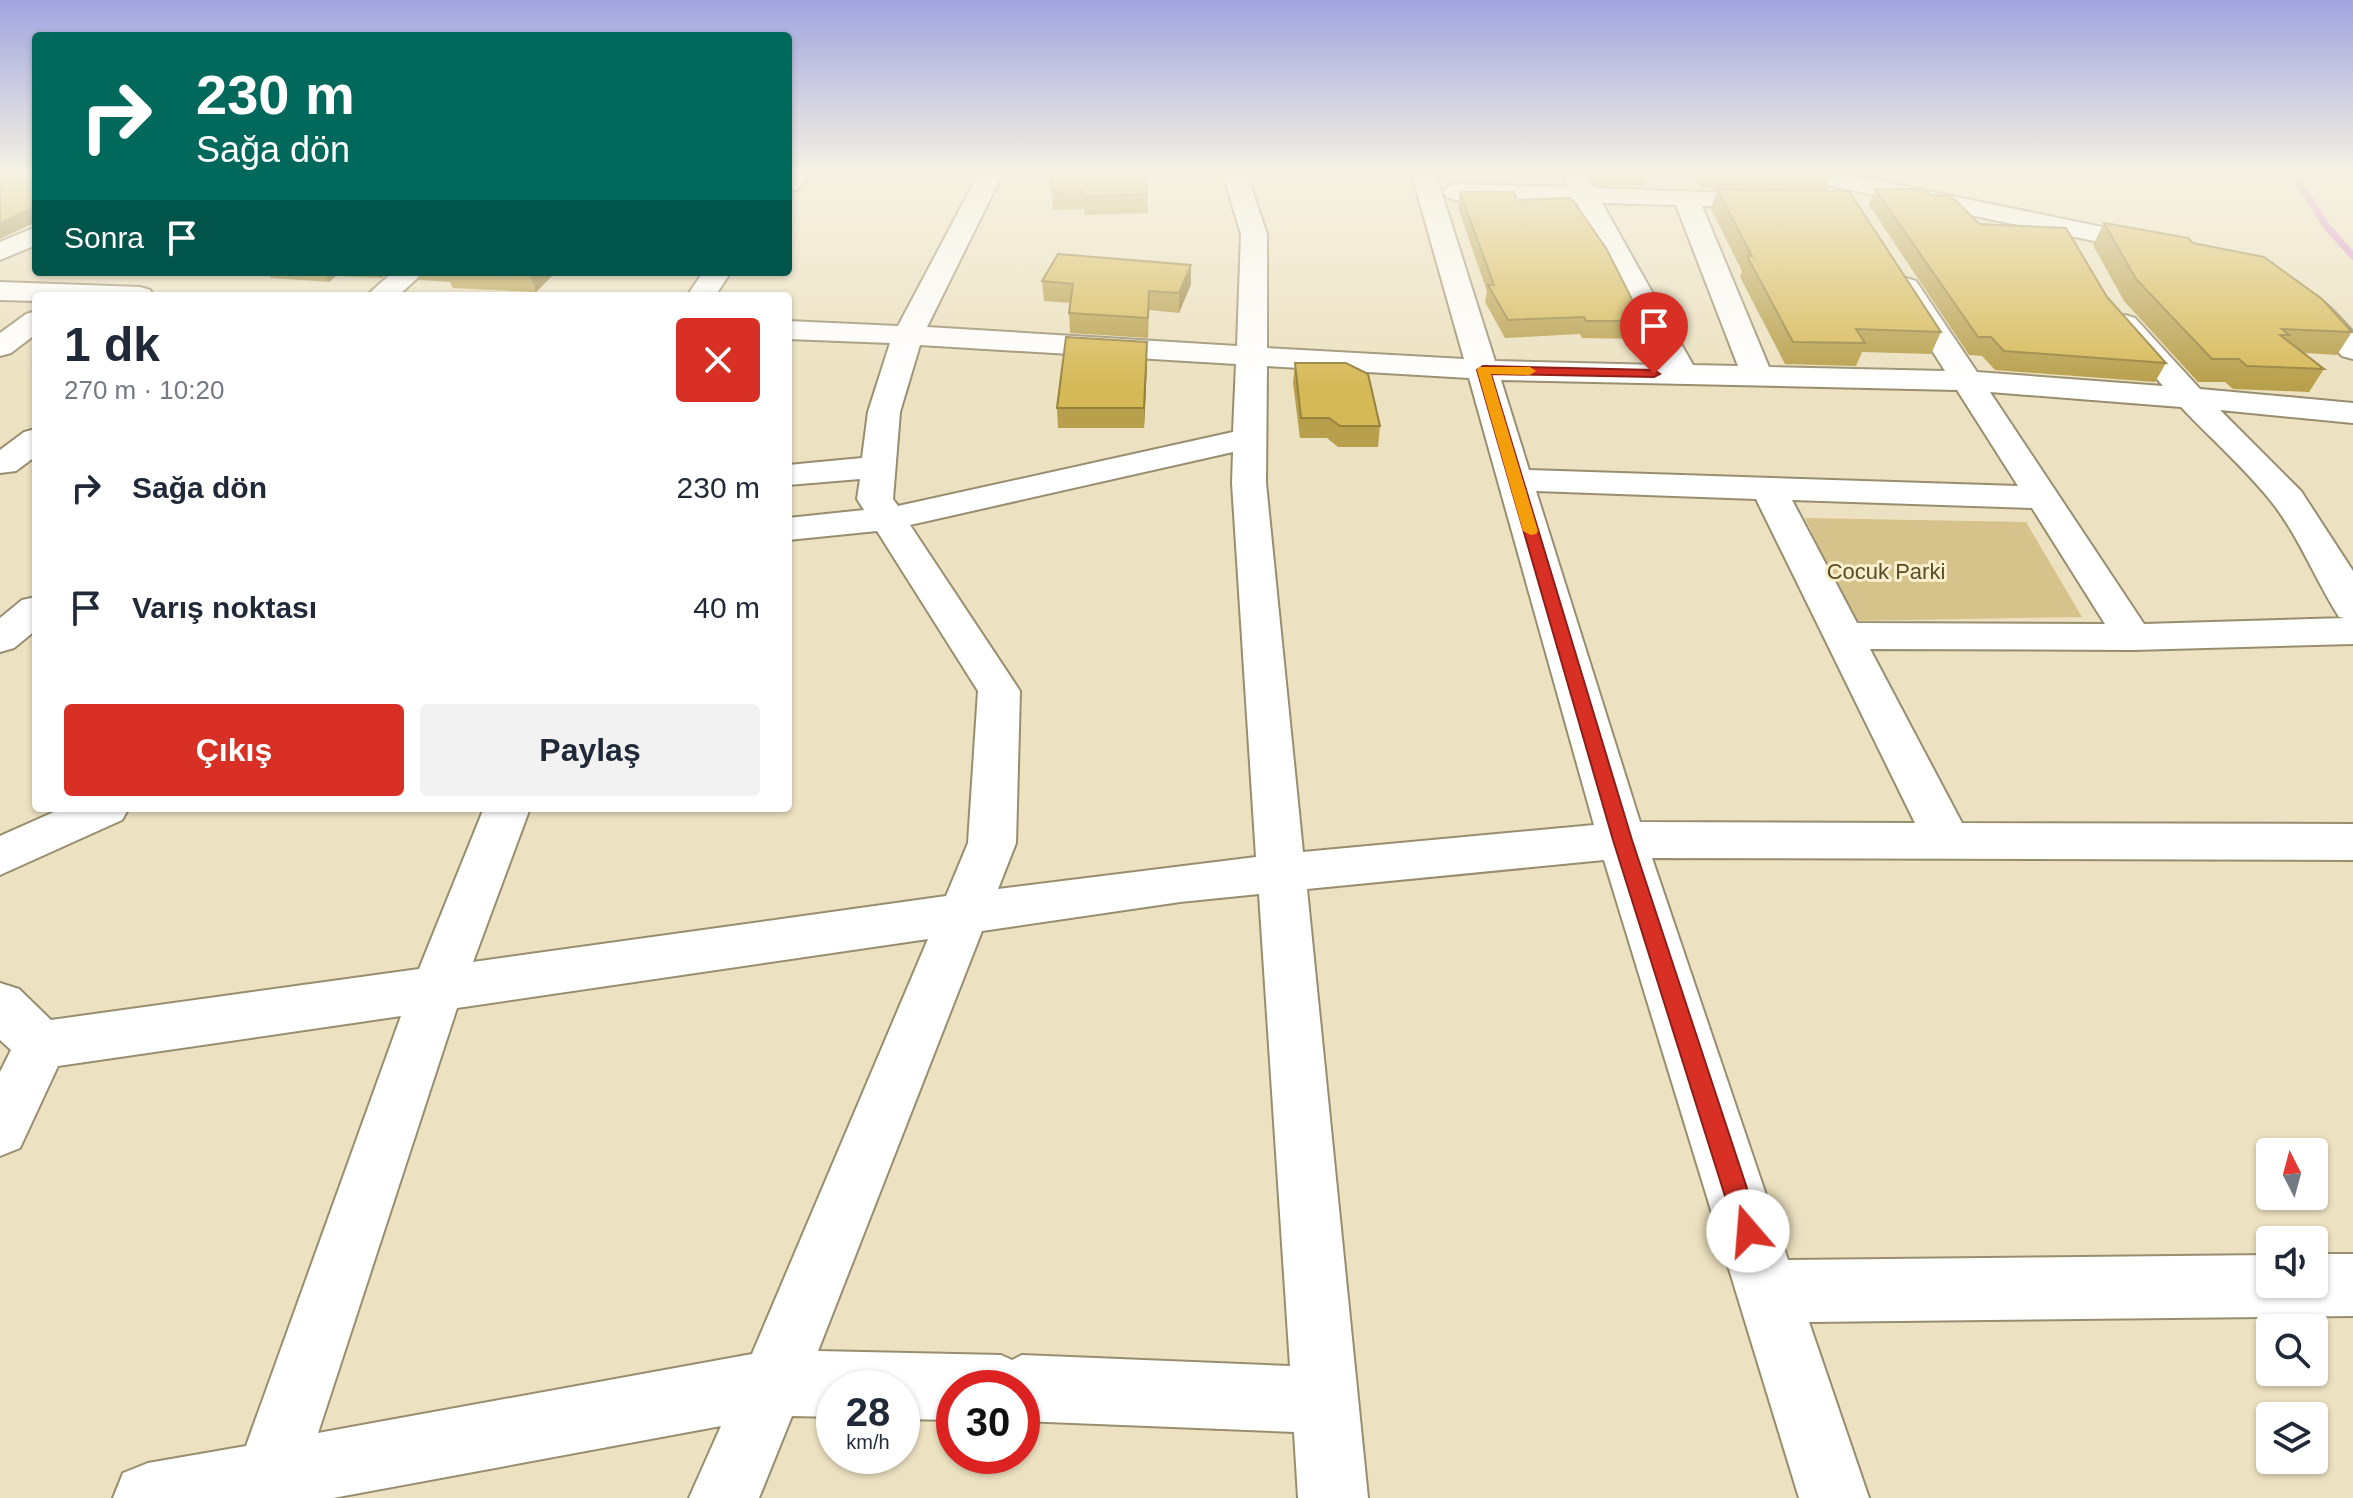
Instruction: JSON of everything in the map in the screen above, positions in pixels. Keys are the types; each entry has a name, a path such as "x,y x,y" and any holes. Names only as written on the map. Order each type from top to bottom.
{"street":[{"path":"724,1498 992,843 999,691 875,499 884,412 908,335 954,245"},
{"path":"1254,245 1249,483 1333,1498"},
{"path":"1445,245 1622,840 1834,1498"},
{"path":"1612,245 1682,374"},
{"path":"1705,245 1757,376"},
{"path":"2074,245 2087,267"},
{"path":"2154,245 2180,250"},
{"path":"1892,266 2133,637"},
{"path":"385,292 405,276"},
{"path":"414,292 432,276"},
{"path":"2285,287 2319,313 2353,350"},
{"path":"0,291 32,293"},
{"path":"2110,307 2190,398 2288,499 2341,582 2353,608"},
{"path":"0,347 32,323"},
{"path":"792,330 1483,370 1967,381 2353,413"},
{"path":"792,529 888,519 1136,466 1249,438"},
{"path":"13,465 32,444"},
{"path":"792,475 878,467"},
{"path":"1516,480 2043,498"},
{"path":"1769,489 1947,840"},
{"path":"0,608 32,583"},
{"path":"0,639 32,612"},
{"path":"1844,636 2133,637 2353,631"},
{"path":"0,857 97,812"},
{"path":"269,1476 437,989 505,812"},
{"path":"41,1045 1281,871 1622,840 2353,842"},
{"path":"0,1005 41,1045"},
{"path":"0,1130 41,1045"},
{"path":"1768,1291 2353,1285"},
{"path":"148,1498 773,1383 936,1387"},
{"path":"1040,1389 1325,1400"}],"green space":[{"name":"Cocuk Parki","path":"1805,518 2026,522 2082,617 1853,621"}],"building":[{"path":"1479,245 1604,245 1643,321 1586,321 1584,317 1508,320 1488,285 1494,285"},
{"path":"1746,245 1884,245 1941,332 1856,329 1865,343 1793,342 1747,256 1752,256"},
{"path":"1914,245 2076,245 2107,297 2166,363 2004,351 1991,337 1978,337"},
{"path":"2117,245 2203,245 2264,257 2322,299 2352,332 2282,329 2289,335 2280,335 2324,369 2247,366 2239,359 2212,359 2136,279"},
{"path":"1058,254 1191,265 1179,293 1149,291 1148,318 1069,313 1073,284 1042,281"},
{"path":"1066,337 1147,342 1144,408 1057,408"},
{"path":"1295,363 1346,363 1368,374 1380,426 1340,426 1329,418 1301,418"}],"waterway":[{"path":"2343,245 2353,256"}],"slow traffic":[{"path":"1530,371 1483,370 1531,531"}],"route":[{"path":"1654,374 1483,370 1622,840 1748,1231"}]}
